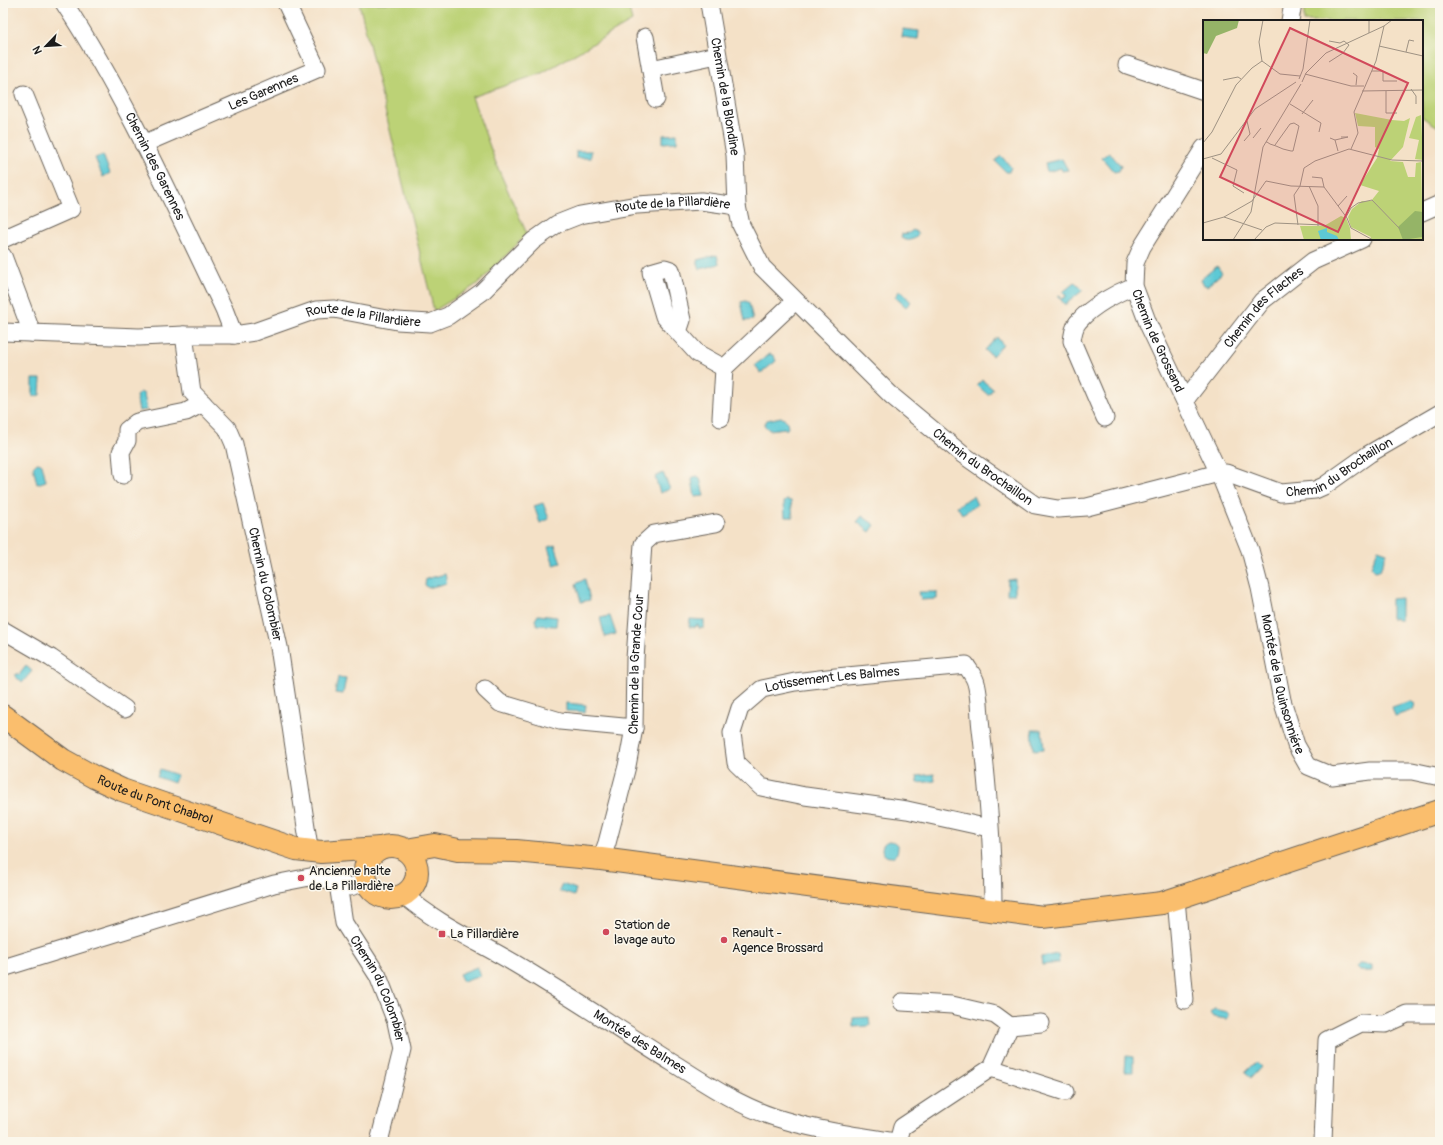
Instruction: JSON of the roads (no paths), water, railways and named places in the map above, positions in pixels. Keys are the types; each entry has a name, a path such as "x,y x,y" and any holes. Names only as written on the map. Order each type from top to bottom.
{"main road":[{"name":"Route du Pont Chabrol","path":"3,716 63,760 94,778 122,790 296,849 314,852 348,862 366,878"},
{"path":"406,850 416,863 418,871 414,885 404,895 387,898 372,890 366,878 369,859 373,853 380,848 393,846 406,850 435,845 458,850 516,851 601,859 1043,917 1162,903 1440,811"},
{"name":"Route du Pont Chabrol","path":"314,852 380,848"},
{"path":"418,871 437,858 458,850"}],"street":[{"name":"Chemin des Garennes","path":"64,3 94,50 143,144 224,309 234,335"},
{"name":"Les Garennes","path":"143,144 316,69 286,3"},
{"name":"Chemin de la Blondine","path":"709,3 735,155 737,198"},
{"path":"1290,20 1293,3"},
{"path":"645,37 656,99"},
{"path":"651,69 717,55"},
{"path":"1126,65 1203,91"},
{"path":"3,239 71,210 24,94"},
{"name":"Chemin de Grossand","path":"1203,150 1142,247 1135,263 1134,286 1149,326 1219,473"},
{"name":"Chemin du Brochaillon","path":"737,198 741,225 762,267 795,301 892,396 962,454 1035,505 1058,509 1087,507 1219,473 1226,473 1281,493 1315,490 1324,486 1369,454 1440,413"},
{"name":"Route de la Pillardière","path":"3,332 139,337 184,334 234,335 254,332 316,310 334,309 397,321 430,323 448,316 482,292 533,241 557,224 580,215 637,205 737,198"},
{"path":"1423,212 1440,204"},
{"name":"Chemin des Flaches","path":"1185,400 1262,301 1313,261 1360,240"},
{"path":"3,256 32,333"},
{"path":"1105,418 1072,341 1073,330 1079,321 1114,294 1134,286"},
{"path":"721,418 724,368 795,301"},
{"path":"678,332 697,353 724,368"},
{"name":"Chemin du Colombier","path":"184,334 192,392 227,428 234,444 279,647 308,840 314,852"},
{"path":"123,474 121,452 127,441 127,430 137,422 186,412 203,403"},
{"name":"Montée de la Quinsonniére","path":"1219,473 1250,550 1260,588 1282,700 1296,745 1308,766 1332,776 1370,771 1412,771 1440,776"},
{"name":"Chemin de la Grande Cour","path":"601,859 607,843 621,789 634,728 635,659 643,544 654,534 716,523"},
{"path":"3,630 51,658 125,709"},
{"name":"Lotissement Les Balmes","path":"989,828 907,810 805,796 761,787 736,763 732,733 740,708 762,689 794,682 966,664 976,681 984,753 989,828 994,911"},
{"path":"485,689 500,703 560,721 634,728"},
{"path":"3,968 274,884 315,876 350,887 366,878"},
{"name":"Chemin du Colombier","path":"338,884 344,923 378,976 396,1022 402,1050 379,1142"},
{"name":"Montée des Balmes","path":"404,895 435,920 514,963 716,1090 742,1104 774,1117 895,1142"},
{"path":"1176,899 1185,1000"},
{"path":"902,1002 952,1005 995,1015 1010,1026 1041,1023"},
{"path":"1323,1142 1327,1040 1361,1023 1385,1024 1407,1014 1440,1014"},
{"path":"898,1142 902,1127 991,1068 1010,1026"},
{"path":"991,1068 1065,1092"}],"water":[{"path":"903,29 919,31 918,39 902,37"},
{"path":"677,134 677,142 663,143 663,135"},
{"path":"576,151 591,151 591,158 576,158"},
{"path":"1109,152 1121,166 1119,171 1114,172 1102,158"},
{"path":"103,155 110,173 103,177 95,158"},
{"path":"1001,156 1011,167 1009,172 1006,172 995,161"},
{"path":"1062,159 1068,170 1062,171 1061,168 1047,172 1045,163"},
{"path":"913,230 918,233 915,238 906,240 901,238 902,234 909,233"},
{"path":"717,255 719,264 700,269 697,260"},
{"path":"1217,266 1222,273 1207,286 1204,285 1201,279"},
{"path":"1075,282 1083,290 1065,305 1058,296 1060,295 1061,298 1065,298 1066,295 1063,292"},
{"path":"900,290 911,302 906,307 895,297"},
{"path":"746,301 749,303 753,320 745,321 741,302"},
{"path":"997,337 1003,345 992,356 985,350"},
{"path":"770,354 774,356 776,361 761,373 755,365"},
{"path":"33,379 41,379 40,395 33,397"},
{"path":"982,380 993,389 988,395 977,385"},
{"path":"140,392 144,394 147,410 139,411 136,396"},
{"path":"781,417 787,421 788,428 786,430 785,428 769,430 764,425 767,420"},
{"path":"37,463 42,464 46,481 37,484 33,467"},
{"path":"663,473 670,489 660,493 655,477"},
{"path":"698,476 700,478 704,496 695,497 692,480 693,477"},
{"path":"973,496 977,505 962,514 957,506"},
{"path":"787,500 791,501 793,517 785,517 784,502"},
{"path":"543,503 549,519 540,523 534,506"},
{"path":"862,516 875,525 870,532 857,522"},
{"path":"555,545 561,563 554,565 548,547"},
{"path":"1378,549 1387,552 1380,570 1375,571 1371,567"},
{"path":"445,574 447,583 428,588 425,585 426,579"},
{"path":"585,579 590,600 581,602 576,584"},
{"path":"1015,579 1015,594 1007,594 1008,580"},
{"path":"919,592 937,592 937,599 921,600"},
{"path":"1401,598 1401,620 1396,620 1395,618 1391,618 1391,599"},
{"path":"538,615 557,617 556,626 537,625 535,620"},
{"path":"610,616 616,634 605,637 600,618"},
{"path":"690,619 704,620 704,628 699,628 698,625 696,625 696,627 689,627"},
{"path":"26,666 32,671 22,683 15,676 17,673 19,675"},
{"path":"338,677 346,678 343,694 335,693"},
{"path":"1410,701 1415,704 1413,710 1395,716 1392,707"},
{"path":"566,703 586,705 585,712 566,711"},
{"path":"1032,730 1042,730 1044,749 1034,750"},
{"path":"160,769 177,775 174,783 157,777"},
{"path":"934,774 935,781 918,783 917,776"},
{"path":"890,841 897,846 898,849 893,856 890,857 883,852 882,849 887,842"},
{"path":"562,884 576,889 574,896 559,891"},
{"path":"1058,954 1059,963 1042,965 1041,957"},
{"path":"1359,964 1372,965 1372,971 1359,971 1356,968"},
{"path":"477,967 480,976 463,982 459,974"},
{"path":"1214,1009 1228,1012 1229,1017 1226,1019 1213,1017 1210,1013"},
{"path":"869,1017 870,1026 853,1027 853,1018"},
{"path":"1126,1056 1133,1057 1133,1072 1125,1072"},
{"path":"1256,1062 1261,1067 1251,1078 1245,1073"}],"place":[{"name":"Ancienne halte de La Pillardière","path":"301,878"},
{"name":"Station de lavage auto","path":"606,932"},
{"name":"La Pillardière","path":"442,934"},
{"name":"Renault - Agence Brossard","path":"724,940"}]}
